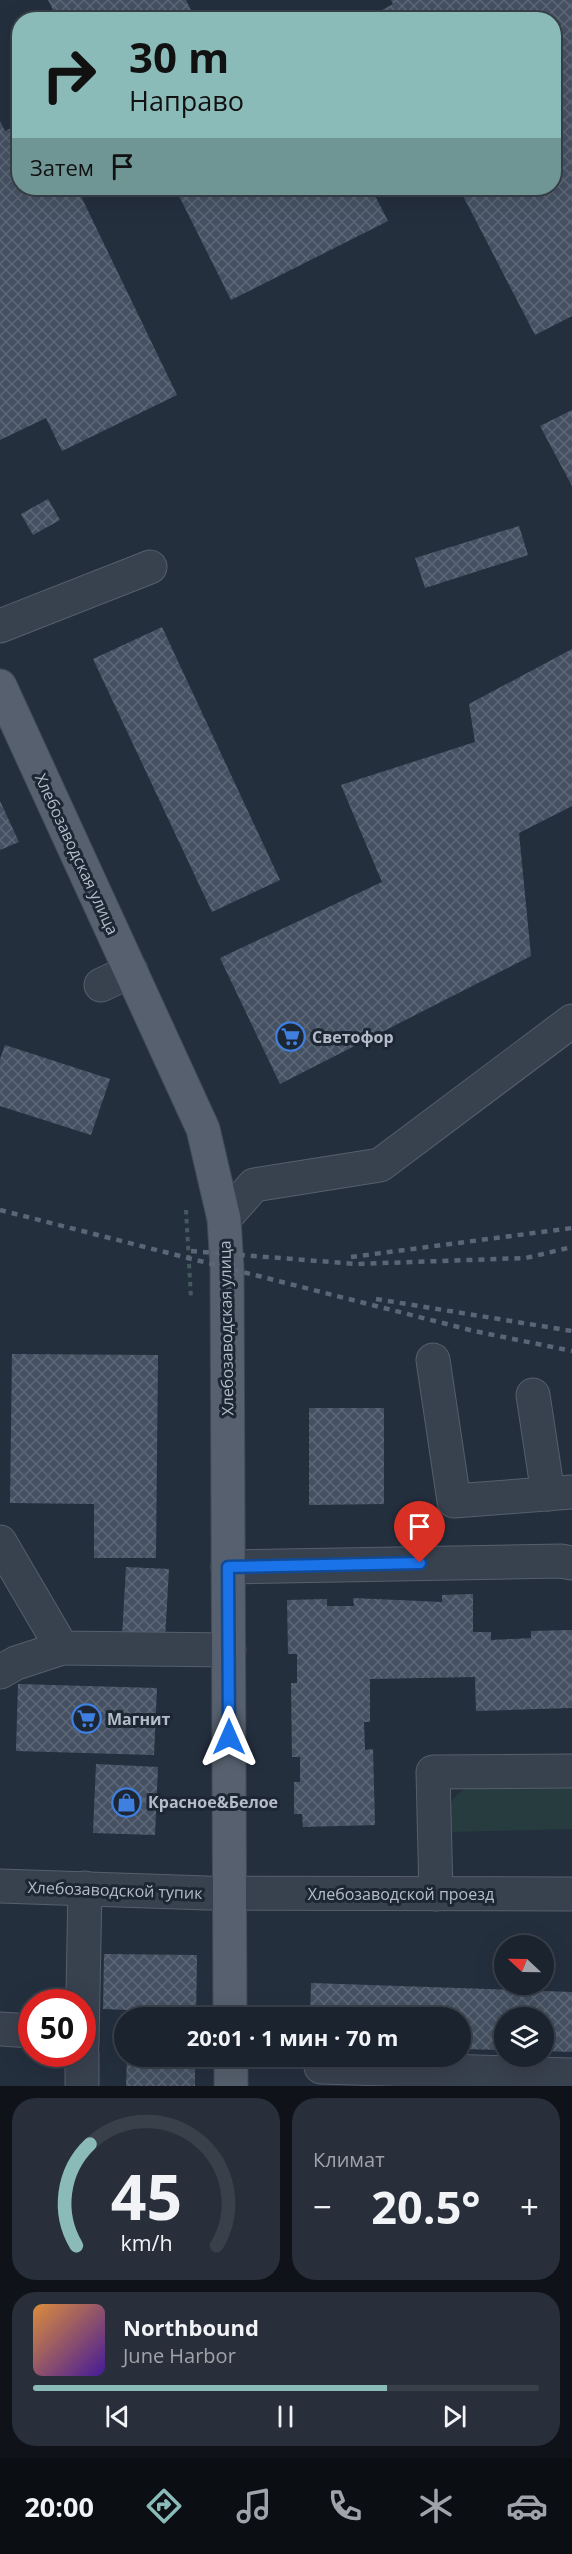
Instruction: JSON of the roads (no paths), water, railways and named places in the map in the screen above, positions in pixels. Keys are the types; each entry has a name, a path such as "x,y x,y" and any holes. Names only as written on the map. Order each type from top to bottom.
{"main road":[{"name":"Хлебозаводская улица","path":"0,686 203,1129 224,1219 227,1268 230,2007"},
{"path":"231,2067 231,2086"}],"street":[{"path":"0,626 150,567"},
{"path":"101,985 131,971"},
{"path":"224,1219 254,1185 380,1165 572,1021"},
{"path":"433,1360 454,1501 560,1493 533,1395"},
{"path":"0,1542 62,1648"},
{"path":"228,1567 561,1561 572,1563"},
{"path":"0,1672 16,1663 62,1648 229,1650"},
{"path":"436,1894 433,1772 572,1771"},
{"name":"Хлебозаводской тупик","path":"0,1886 230,1893"},
{"path":"84,1989 85,1888"},
{"name":"Хлебозаводской проезд","path":"230,1893 572,1894"},
{"path":"0,2029 18,2030"},
{"path":"82,2067 82,2086"},
{"path":"321,2067 572,2075"}],"railway":[{"path":"0,1210 474,1331 572,1351"},
{"path":"351,1257 572,1228"},
{"path":"191,1251 356,1264 526,1258 572,1247"},
{"path":"376,1299 572,1331"}],"place":[{"name":"Светофор","path":"291,1037"},
{"name":"Магнит","path":"86,1719"},
{"name":"Красное&Белое","path":"127,1802"}]}
